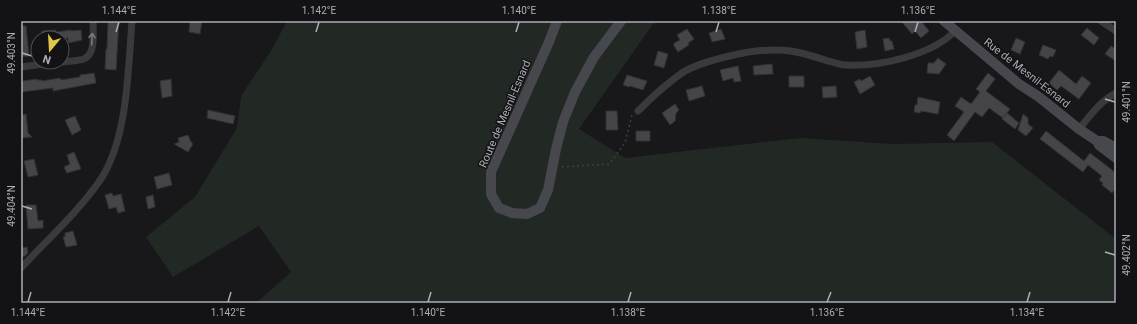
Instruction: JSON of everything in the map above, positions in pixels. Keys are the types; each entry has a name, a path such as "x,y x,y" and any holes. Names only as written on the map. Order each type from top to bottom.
{"street":[{"path":"70,61 83,59 92,51 94,21"},
{"path":"21,268 82,203 101,178 112,155 118,137 126,99 132,21"},
{"name":"Route de Mesnil-Esnard","path":"557,21 491,172 491,194 499,208 512,213 527,214 540,208 548,190 563,122 594,57 621,21"},
{"name":"Rue de Mesnil-Esnard","path":"944,21 1019,84 1039,97 1079,129 1097,141 1099,145 1116,158"},
{"path":"1101,21 1116,31"},
{"path":"638,111 661,89 684,72 718,60 755,50 779,50 800,53 845,65 871,63 897,59 923,52 942,43 956,30"},
{"path":"1079,129 1098,105 1116,93"},
{"name":"Rue de Mesnil-Esnard","path":"1097,141 1103,141 1116,148"}],"path":[{"path":"552,168 610,164 625,143 633,111 638,111"}],"shaded area":[{"path":"287,21 659,21 653,24 579,129 625,158 800,138 892,144 992,142 1116,239 1116,303 256,303 291,272 259,226 173,277 146,237 195,197 237,128 241,96 271,51"}],"building":[{"path":"108,21 119,21 116,70 105,69"},
{"path":"190,21 202,21 200,34 189,32"},
{"path":"901,21 921,21 929,31 921,38 915,31 912,34"},
{"path":"21,26 26,26 29,56 21,57"},
{"path":"1087,28 1099,38 1094,45 1081,35"},
{"path":"687,29 694,39 688,43 689,45 678,52 674,46 674,43 680,40 677,35"},
{"path":"721,29 725,39 712,42 709,33"},
{"path":"70,30 81,30 82,40 70,43"},
{"path":"865,30 867,47 857,49 855,32"},
{"path":"889,38 890,41 892,41 894,49 885,51 883,39"},
{"path":"1016,38 1025,42 1020,54 1011,50"},
{"path":"1043,45 1056,50 1053,57 1050,56 1048,59 1039,55"},
{"path":"1111,46 1116,49 1116,61 1105,54"},
{"path":"658,51 668,54 664,68 654,65"},
{"path":"938,58 946,64 939,74 927,73 928,63 934,63"},
{"path":"772,64 773,74 754,75 753,66"},
{"path":"738,66 741,81 734,82 733,78 723,81 720,70"},
{"path":"1059,70 1076,84 1082,76 1091,83 1079,99 1061,86 1057,90 1049,83"},
{"path":"94,73 96,83 53,91 53,88 21,92 21,82 23,81 37,79 42,81 60,78 61,80"},
{"path":"988,73 995,79 986,91 1010,109 1003,118 989,108 982,117 975,112 954,141 947,135 964,112 955,106 961,97 971,104 980,92 976,89"},
{"path":"627,75 647,81 643,90 623,85"},
{"path":"789,76 804,76 804,87 789,87"},
{"path":"870,76 875,85 860,94 854,82 860,79 861,81"},
{"path":"171,79 172,96 162,98 160,81"},
{"path":"702,86 705,96 689,101 686,90"},
{"path":"836,86 837,97 823,98 822,87"},
{"path":"918,97 940,102 938,114 921,111 920,113 914,112"},
{"path":"675,104 679,110 676,113 675,121 670,125 662,113"},
{"path":"208,110 235,116 233,124 207,118"},
{"path":"606,111 617,111 618,130 606,130"},
{"path":"1007,113 1019,123 1015,129 1002,119"},
{"path":"26,114 28,133 32,137 21,138 21,115"},
{"path":"1023,114 1028,118 1028,124 1033,128 1026,136 1018,130"},
{"path":"75,116 81,130 72,135 65,120"},
{"path":"636,131 650,131 650,141 636,141"},
{"path":"1046,131 1084,161 1090,153 1116,173 1116,188 1112,193 1102,185 1103,183 1099,180 1102,176 1088,165 1083,172 1040,139"},
{"path":"188,135 193,144 188,152 174,144 179,142 178,138"},
{"path":"74,152 81,169 67,173 64,167 70,164 67,155"},
{"path":"34,159 38,175 28,177 24,161"},
{"path":"169,173 172,185 157,189 154,177"},
{"path":"112,193 113,196 121,194 125,211 118,213 116,207 109,209 105,195"},
{"path":"153,195 155,207 148,209 146,197"},
{"path":"26,205 36,205 38,221 43,220 43,228 28,229"},
{"path":"73,231 77,245 66,247 63,237 65,237 65,233"},
{"path":"27,247 28,253 21,257 21,248"}]}
